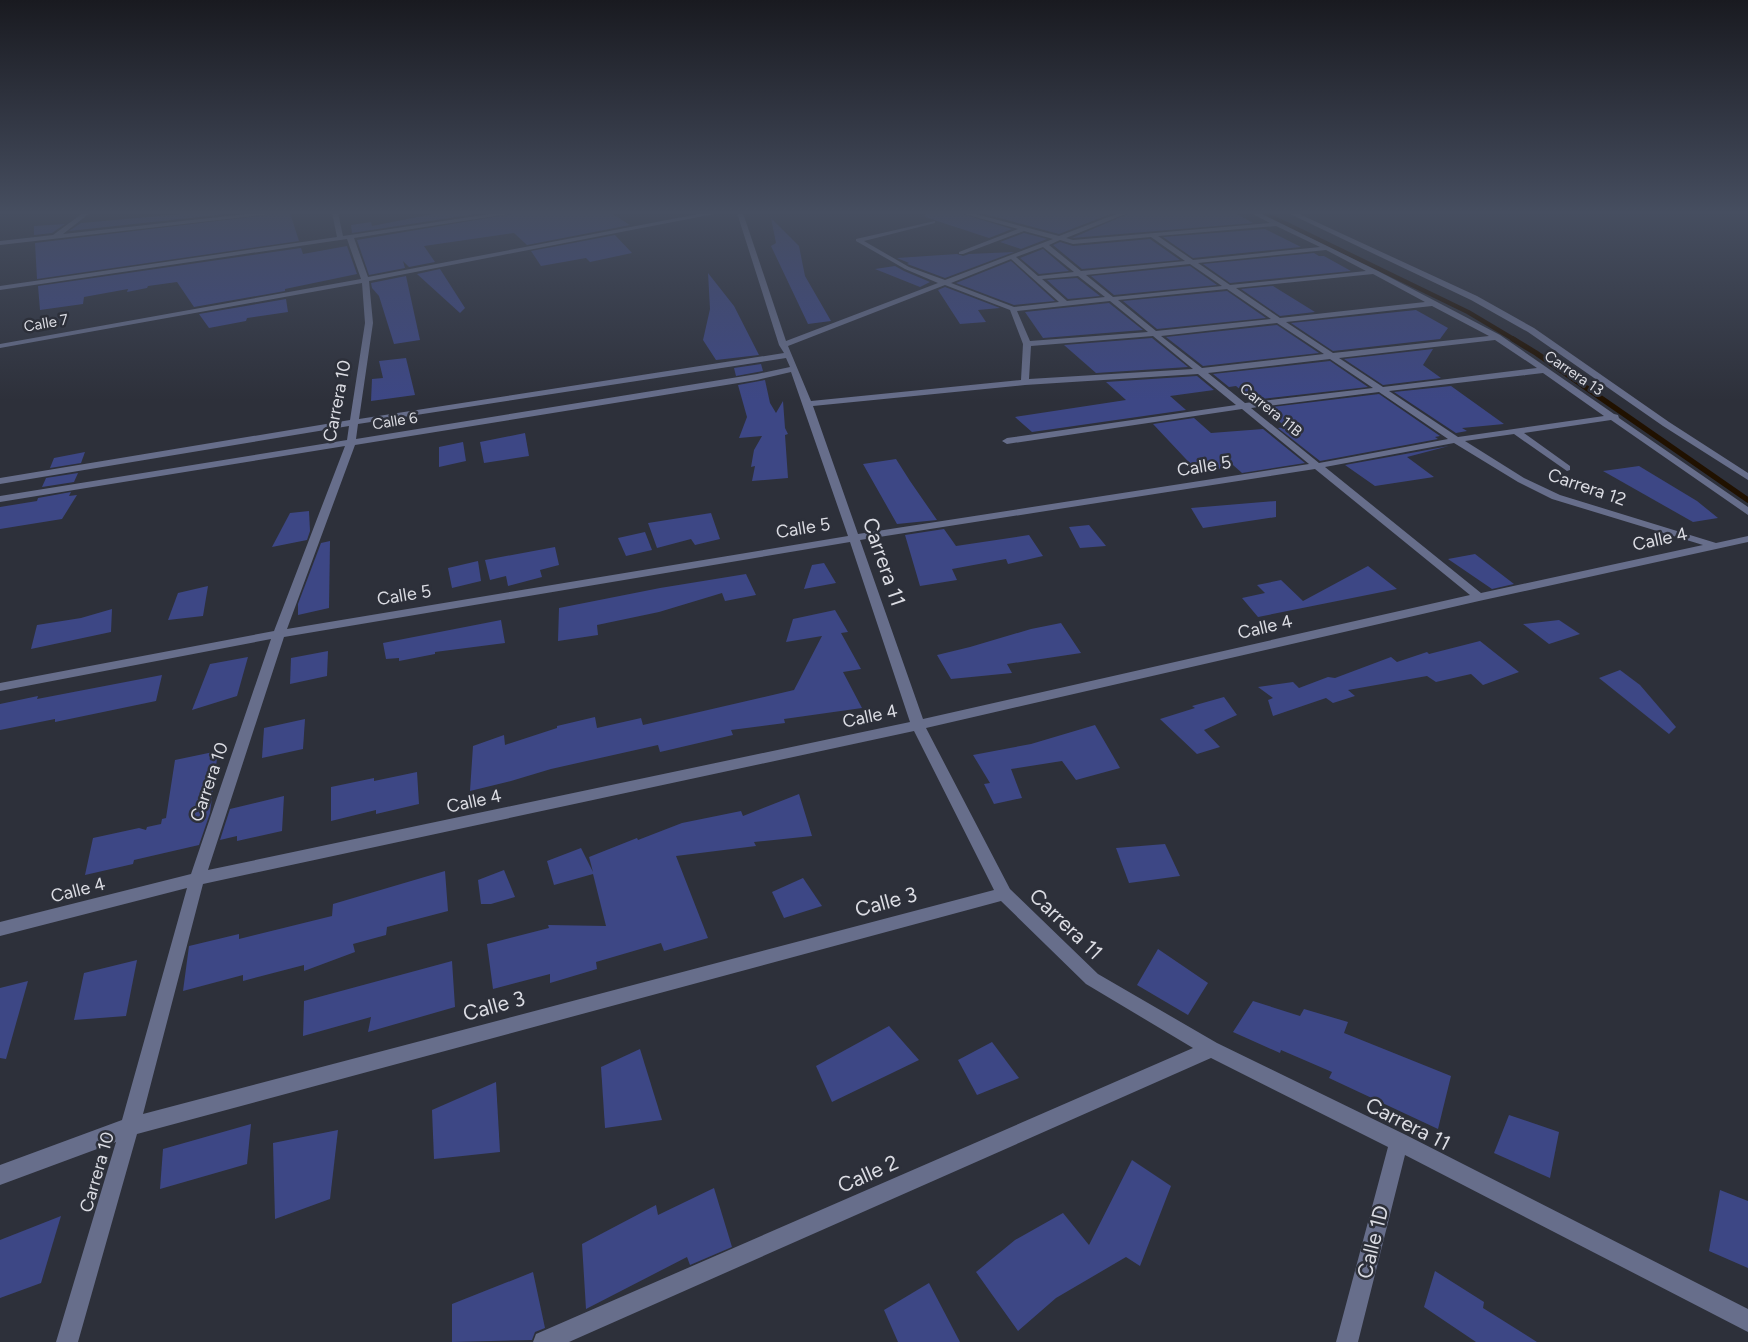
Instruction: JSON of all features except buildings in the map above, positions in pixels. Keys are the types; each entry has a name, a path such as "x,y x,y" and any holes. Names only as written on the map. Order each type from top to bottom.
{"street":[{"path":"0,288 86,276"},
{"name":"Carrera 10","path":"68,1342 130,1127 197,879 279,634 351,442 369,323 363,276"},
{"name":"Calle 7","path":"0,346 388,276"},
{"name":"Carrera 11","path":"761,276 789,357 808,404 918,725 1004,894 1092,979 1211,1049 1399,1142 1748,1321"},
{"path":"926,276 1013,310 1340,276"},
{"name":"Calle 6","path":"0,500 757,377 789,357 964,276"},
{"path":"1033,276 1066,304"},
{"path":"1036,278 1056,276"},
{"name":"Carrera 11B","path":"1082,276 1479,597"},
{"name":"Carrera 12","path":"1212,276 1456,440 1521,480 1556,497 1716,546"},
{"name":"Carrera 13","path":"1383,276 1497,337 1615,417 1748,512"},
{"path":"1426,276 1474,298 1523,326 1666,424 1748,477"},
{"path":"1027,344 1154,334 1436,303"},
{"path":"1013,310 1027,344 1028,361 1025,382"},
{"path":"808,404 1025,382 1200,371 1497,337"},
{"name":"Calle 6","path":"0,481 354,422 789,357"},
{"path":"1008,441 1244,406 1544,370"},
{"name":"Calle 5","path":"0,686 279,634 854,538 1317,466 1456,440 1615,417"},
{"path":"1518,432 1568,468"},
{"name":"Calle 4","path":"0,929 197,879 918,725 1479,597 1748,539"},
{"name":"Calle 3","path":"0,1175 130,1127 1004,894"},
{"name":"Calle 2","path":"544,1342 1211,1049"},
{"name":"Calle 1D","path":"1347,1342 1399,1142"}],"waterway":[{"path":"1393,276 1468,312 1515,340"},
{"path":"1513,339 1748,500"}]}
